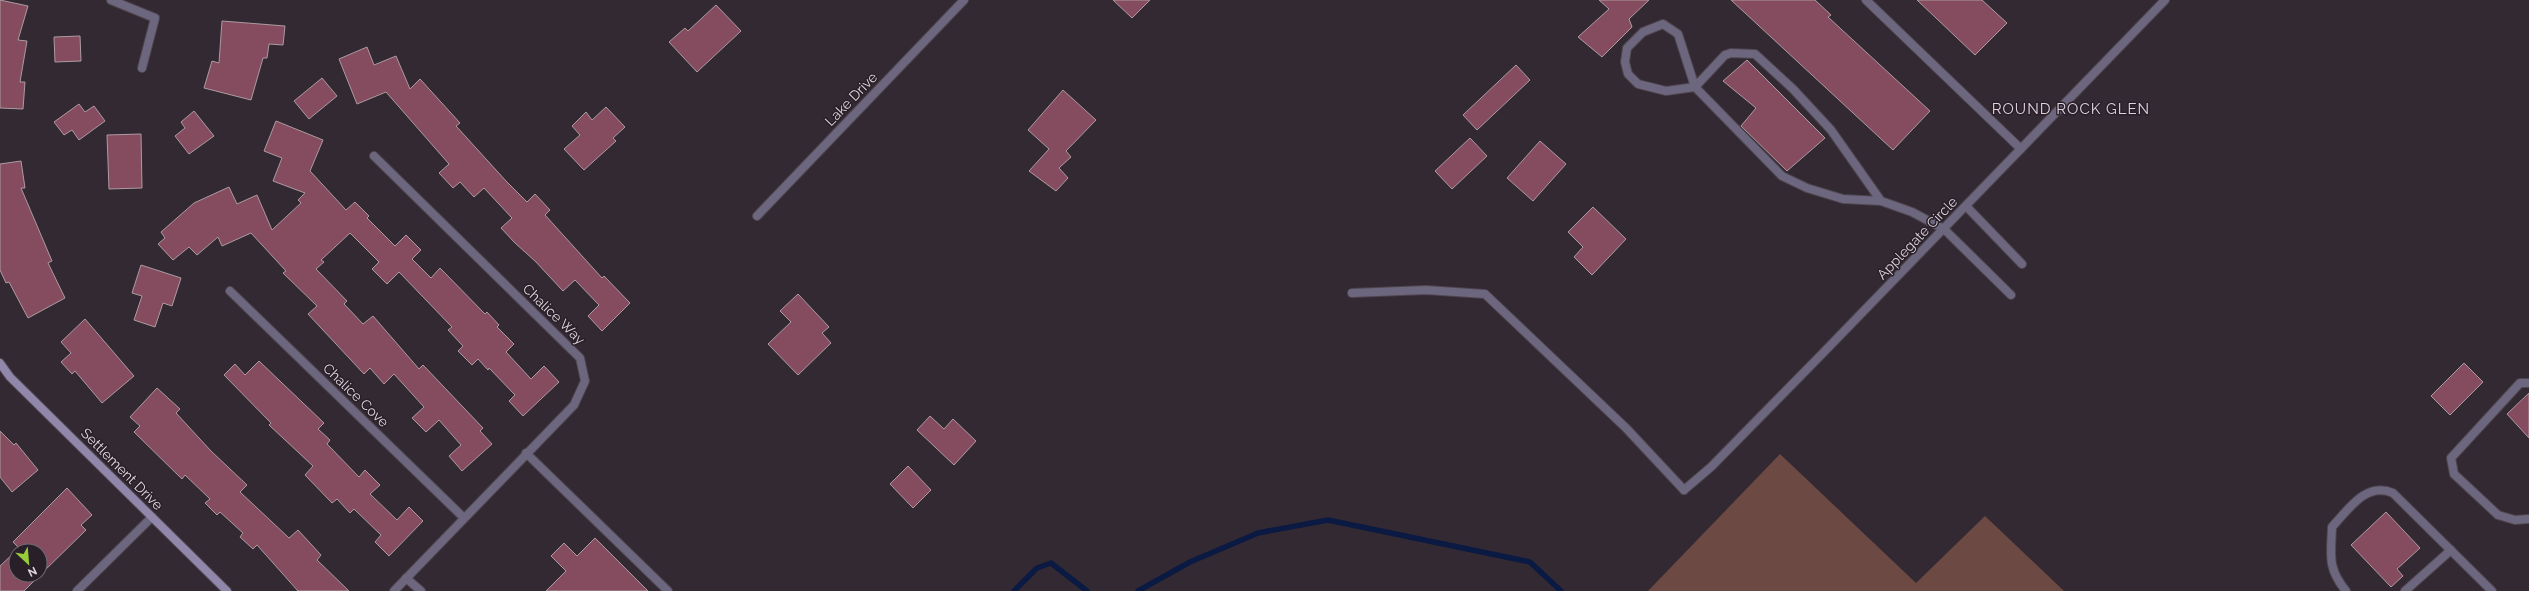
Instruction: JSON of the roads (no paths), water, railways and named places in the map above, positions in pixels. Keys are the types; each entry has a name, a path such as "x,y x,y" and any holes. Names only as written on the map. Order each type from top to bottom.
{"street":[{"path":"111,0 155,18 142,68"},
{"name":"Lake Drive","path":"757,216 964,0"},
{"path":"1866,0 2021,149"},
{"name":"Applegate Circle","path":"1352,293 1426,290 1485,294 1626,428 1684,490 1716,461 1944,229 2165,0"},
{"path":"1881,201 1831,130 1793,89 1755,54 1731,53 1725,55 1695,87 1666,91 1638,84 1628,74 1625,62 1627,48 1643,32 1664,24 1678,34 1695,87 1782,176 1806,188 1843,199 1881,201 1912,212 1944,229 2011,295"},
{"name":"Chalice Way","path":"374,156 580,358 585,381 574,405 463,517 394,591"},
{"path":"1966,206 2022,264"},
{"name":"Chalice Cove","path":"230,291 463,517"},
{"name":"Settlement Drive","path":"0,363 10,378 228,591"},
{"path":"2529,383 2520,383 2451,458 2454,474 2498,515 2515,520 2529,519"},
{"path":"526,453 668,591"},
{"path":"2346,591 2335,578 2331,562 2332,527 2365,493 2385,490 2393,493 2492,591"},
{"path":"77,591 152,517"},
{"path":"2405,591 2451,550"},
{"path":"406,578 421,591"}],"waterway":[{"path":"1138,591 1190,562 1258,533 1328,520 1530,562 1561,591"},
{"path":"1014,591 1037,568 1051,563 1087,591"}],"district":[{"name":"ROUND ROCK GLEN","path":"2071,109"}]}
